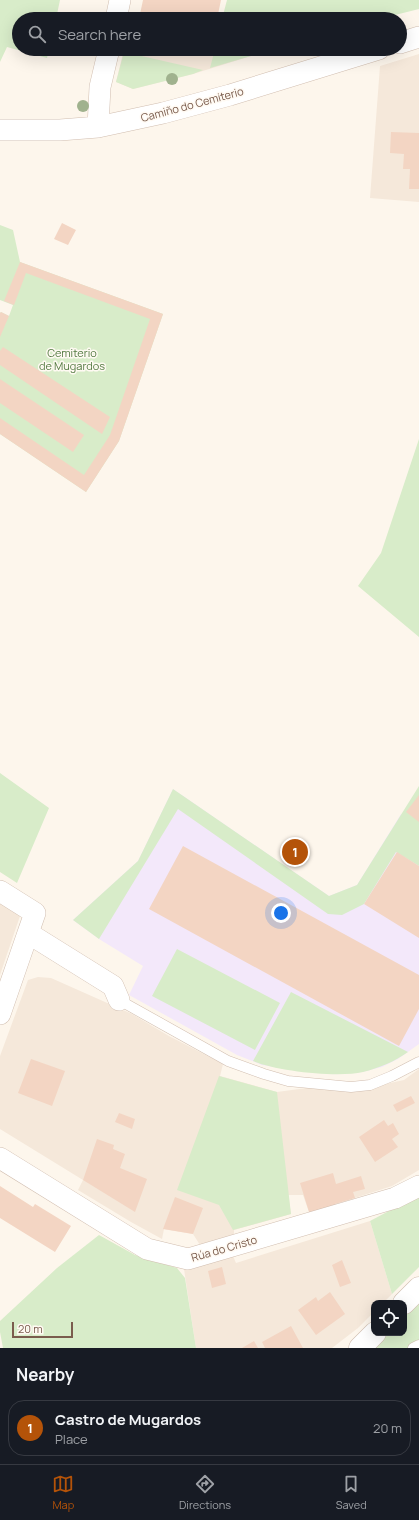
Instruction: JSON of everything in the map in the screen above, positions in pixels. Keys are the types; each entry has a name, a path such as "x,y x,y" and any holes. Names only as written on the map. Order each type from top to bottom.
{"street":[{"path":"117,12 120,0"},
{"path":"407,41 419,37"},
{"path":"98,127 100,87 107,56"},
{"name":"Camiño do Cemiterio","path":"0,130 60,130 98,127 163,113 230,95 357,56"},
{"path":"0,891 35,913 0,1014"},
{"path":"28,933 113,986 119,1000"},
{"name":"Rúa do Cristo","path":"0,1158 147,1250 188,1259 395,1198 419,1186"},
{"path":"407,1300 419,1288"},
{"path":"360,1348 372,1336"}],"lane":[{"path":"119,1000 228,1061 288,1081 351,1087 370,1085 392,1076 419,1062"},
{"path":"413,1348 419,1345"}],"shaded area":[{"path":"419,54 419,202 370,198 380,66"},
{"path":"122,56 251,56 193,74 133,89 116,82"},
{"path":"173,789 329,896 357,885 401,814 419,828 419,1044 398,1059 382,1067 362,1072 335,1074 262,1065 237,1055 129,995 143,966 99,939 73,920 138,861"},
{"path":"0,900 14,908 20,916 0,975"},
{"path":"38,977 51,978 132,1014 169,1036 223,1064 220,1076 277,1092 314,1087 367,1088 404,1080 419,1069 419,1170 392,1186 336,1204 336,1207 310,1215 303,1195 288,1195 291,1214 234,1230 234,1237 200,1245 193,1234 164,1229 162,1239 78,1190 83,1180 0,1129 0,1056 28,980"},
{"path":"370,1221 392,1294 386,1300 371,1300 371,1315 358,1328 332,1348 196,1348 184,1269 233,1256 236,1263"}],"green space":[{"path":"0,0 60,0 57,12 12,12 12,48 7,47 0,62"},
{"path":"227,0 419,0 419,9 407,12 224,12"},
{"path":"123,56 142,56 203,70 193,74 133,89 116,82"},
{"path":"213,56 251,56 210,68"},
{"name":"Cemiterio de Mugardos","path":"0,225 13,230 20,262 163,314 119,441 86,492 0,434 0,313 1,312 9,316 13,305 0,300"},
{"path":"419,439 419,637 358,586 381,553"},
{"path":"0,773 49,808 17,883 0,872"},
{"path":"419,786 419,866 396,852 364,904 342,915 328,914 178,809 99,939 73,920 138,861 173,789 329,896 357,885"},
{"path":"177,949 280,1003 255,1050 152,996"},
{"path":"291,992 408,1052 381,1067 352,1074 323,1074 291,1070 263,1065 253,1061"},
{"path":"219,1076 277,1092 291,1214 233,1230 219,1205 177,1190"},
{"path":"419,1195 419,1267 392,1294 370,1221"},
{"path":"99,1235 135,1255 177,1268 185,1278 196,1348 3,1348 0,1332 0,1321 57,1268"},
{"path":"419,1303 419,1348 371,1348 384,1336 407,1336 407,1314"}],"building":[{"path":"143,0 221,0 218,12 140,12"},
{"path":"391,132 419,133 419,189 409,189 410,169 403,169 404,154 390,153"},
{"path":"62,223 76,230 68,245 54,239"},
{"path":"20,262 163,314 119,441 86,492 0,434 0,418 84,475 110,435 150,319 26,273 14,305 4,301"},
{"path":"1,312 9,316 0,337 0,313"},
{"path":"3,347 110,417 102,434 0,365 0,351"},
{"path":"0,379 84,435 73,452 0,403"},
{"path":"419,795 419,822 406,812"},
{"path":"183,846 419,975 419,1009 399,1046 149,909"},
{"path":"397,852 419,866 419,938 364,904"},
{"path":"31,1059 65,1071 52,1106 18,1093"},
{"path":"411,1096 415,1103 397,1112 393,1105"},
{"path":"119,1113 135,1119 132,1129 115,1122"},
{"path":"384,1120 388,1126 393,1123 399,1134 392,1139 398,1147 375,1162 359,1137"},
{"path":"97,1139 114,1145 113,1149 125,1154 120,1168 147,1179 135,1212 83,1180"},
{"path":"333,1173 336,1184 361,1176 365,1189 353,1192 355,1198 335,1204 336,1207 310,1215 300,1183"},
{"path":"0,1186 33,1207 35,1204 71,1226 55,1252 0,1218"},
{"path":"175,1197 203,1208 193,1234 163,1229"},
{"path":"342,1260 351,1283 340,1287 332,1265"},
{"path":"222,1267 226,1284 212,1288 208,1271"},
{"path":"330,1292 345,1314 316,1335 298,1310 316,1297 318,1301"},
{"path":"291,1326 303,1348 265,1348 262,1342"},
{"path":"254,1341 258,1348 242,1348"}],"place":[{"name":"Castro de Mugardos","path":"295,852"}]}
